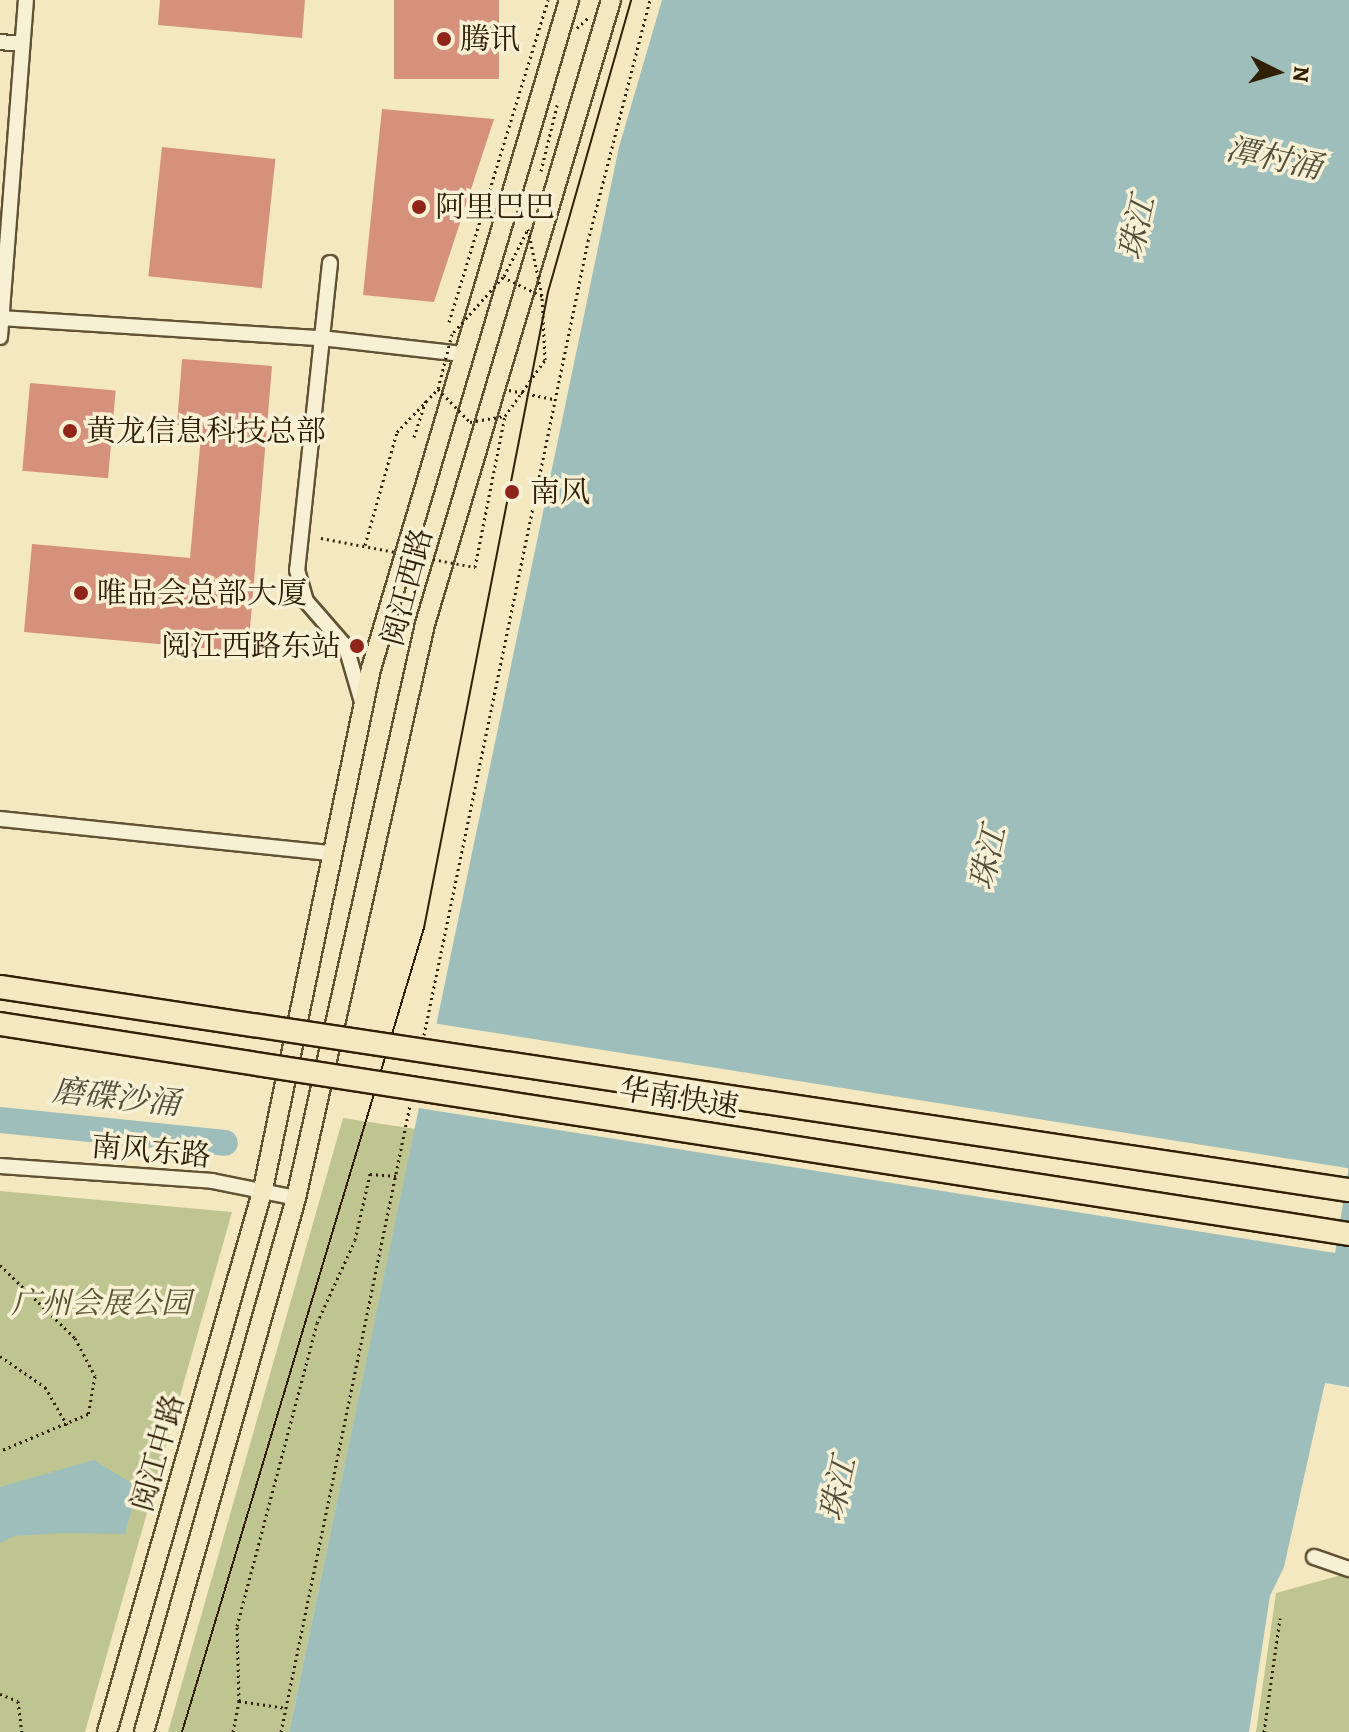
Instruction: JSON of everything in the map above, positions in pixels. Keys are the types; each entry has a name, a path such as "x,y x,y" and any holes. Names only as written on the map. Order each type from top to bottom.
{"highway":[{"name":"华南快速","path":"0,987 1349,1190"},
{"name":"华南快速","path":"0,1024 1349,1234"}],"main road":[{"name":"阅江西路","path":"263,1189 304,1008 329,853 362,704 462,354 569,0"},
{"name":"阅江西路","path":"296,1198 425,624 604,5"},
{"name":"阅江中路","path":"107,1732 263,1189"},
{"path":"144,1732 296,1198"}],"street":[{"path":"0,337 26,0"},
{"path":"0,42 22,44"},
{"path":"330,263 297,570 306,601 346,647 362,704"},
{"path":"1,318 321,338 462,354"},
{"path":"0,819 329,853"},
{"name":"南风东路","path":"0,1166 263,1189 296,1198"},
{"path":"1314,1557 1349,1569"}],"path":[{"path":"449,322 548,0"},
{"path":"422,1047 553,399 618,106 650,0"},
{"path":"574,31 604,5"},
{"path":"538,184 560,92"},
{"path":"365,547 397,432 438,389 452,334 503,277 528,229 531,214"},
{"path":"321,538 475,567 505,416 545,360 542,296 528,229"},
{"path":"503,277 542,296"},
{"path":"438,389 470,422 505,416"},
{"path":"504,400 507,389 553,399"},
{"path":"414,437 426,400"},
{"path":"497,421 500,411"},
{"path":"281,1732 413,1093"},
{"path":"233,1732 239,1701 235,1642 240,1609 317,1323 355,1240 365,1185 370,1174 397,1176"},
{"path":"0,1265 75,1338 95,1376 88,1414 0,1451"},
{"path":"0,1356 45,1387 67,1425"},
{"path":"1264,1732 1280,1618"},
{"path":"0,1694 18,1701 22,1732"},
{"path":"239,1701 286,1708"}],"green space":[{"path":"343,1118 415,1129 289,1732 168,1732"},
{"name":"广州会展公园","path":"0,1191 232,1212 85,1732 0,1732"},
{"path":"1349,1573 1349,1732 1256,1732 1276,1593"}],"water":[{"path":"662,0 1349,0 1349,1387 1325,1383 1284,1567 1270,1596 1249,1732 289,1732 619,147"},
{"path":"94,1460 138,1487 125,1534 15,1536 0,1543 0,1487"}],"pier":[{"path":"432,1023 1349,1168 1335,1253 419,1108"}],"building":[{"path":"160,0 305,0 302,38 158,25"},
{"name":"腾讯","path":"394,0 499,0 499,79 394,79"},
{"name":"阿里巴巴","path":"382,109 494,119 434,302 363,295"},
{"path":"162,147 275,159 262,288 148,276"},
{"path":"182,359 272,366 248,652 24,632 32,544 190,558 202,425 177,425"},
{"name":"黄龙信息科技总部","path":"30,383 116,390 108,478 22,471"}],"waterway":[{"name":"磨碟沙涌","path":"0,1120 225,1143"}],"tram line":[{"path":"182,1732 424,928 548,292 631,0"}],"place":[{"name":"腾讯","path":"444,39"},
{"name":"阿里巴巴","path":"419,207"},
{"name":"黄龙信息科技总部","path":"70,431"},
{"name":"南风","path":"512,492"},
{"name":"唯品会总部大厦","path":"81,593"},
{"name":"阅江西路东站","path":"357,646"}],"water label":[{"name":"潭村涌","path":"1274,158"},
{"name":"珠江","path":"1137,228"},
{"name":"珠江","path":"988,858"},
{"name":"珠江","path":"838,1489"}]}
